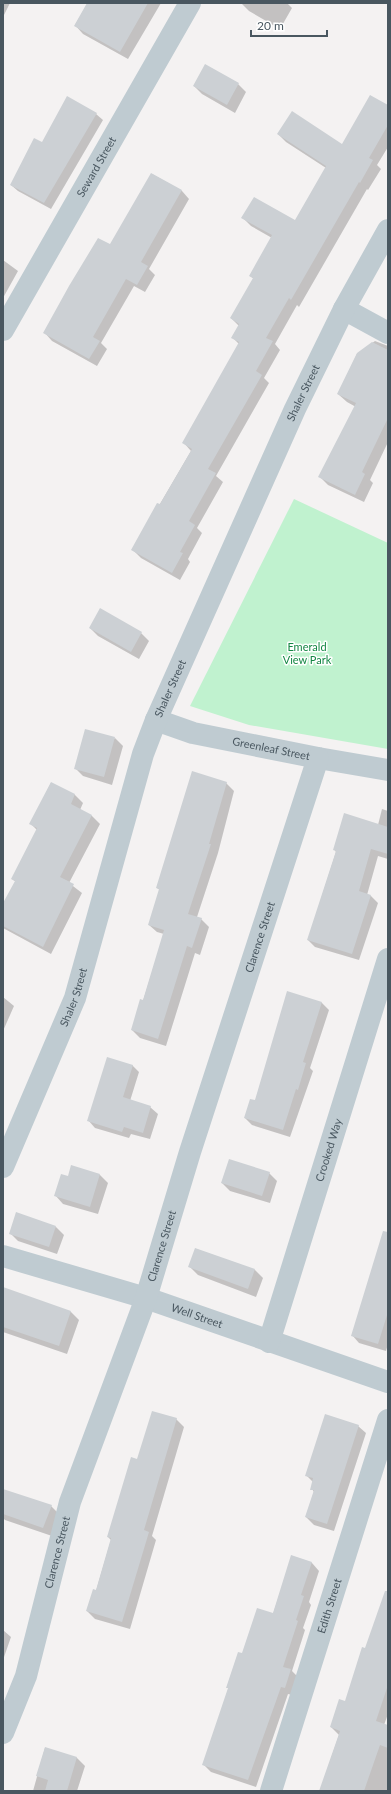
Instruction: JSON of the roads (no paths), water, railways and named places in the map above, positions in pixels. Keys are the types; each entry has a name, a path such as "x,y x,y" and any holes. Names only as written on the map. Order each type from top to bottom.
{"street":[{"name":"Seward Street","path":"3,330 190,3"},
{"name":"Shaler Street","path":"3,1167 75,998 143,754 156,720 295,410 344,309 388,230"},
{"path":"344,309 388,333"},
{"name":"Greenleaf Street","path":"156,720 193,733 318,758 388,770"},
{"name":"Clarence Street","path":"3,1733 26,1676 70,1502 146,1298 190,1152 318,758"},
{"name":"Crooked Way","path":"269,1342 388,959"},
{"name":"Well Street","path":"3,1256 146,1298 269,1342 388,1382"},
{"name":"Edith Street","path":"271,1791 388,1420"}],"park label":[{"name":"Emerald View Park","path":"307,653"}]}
